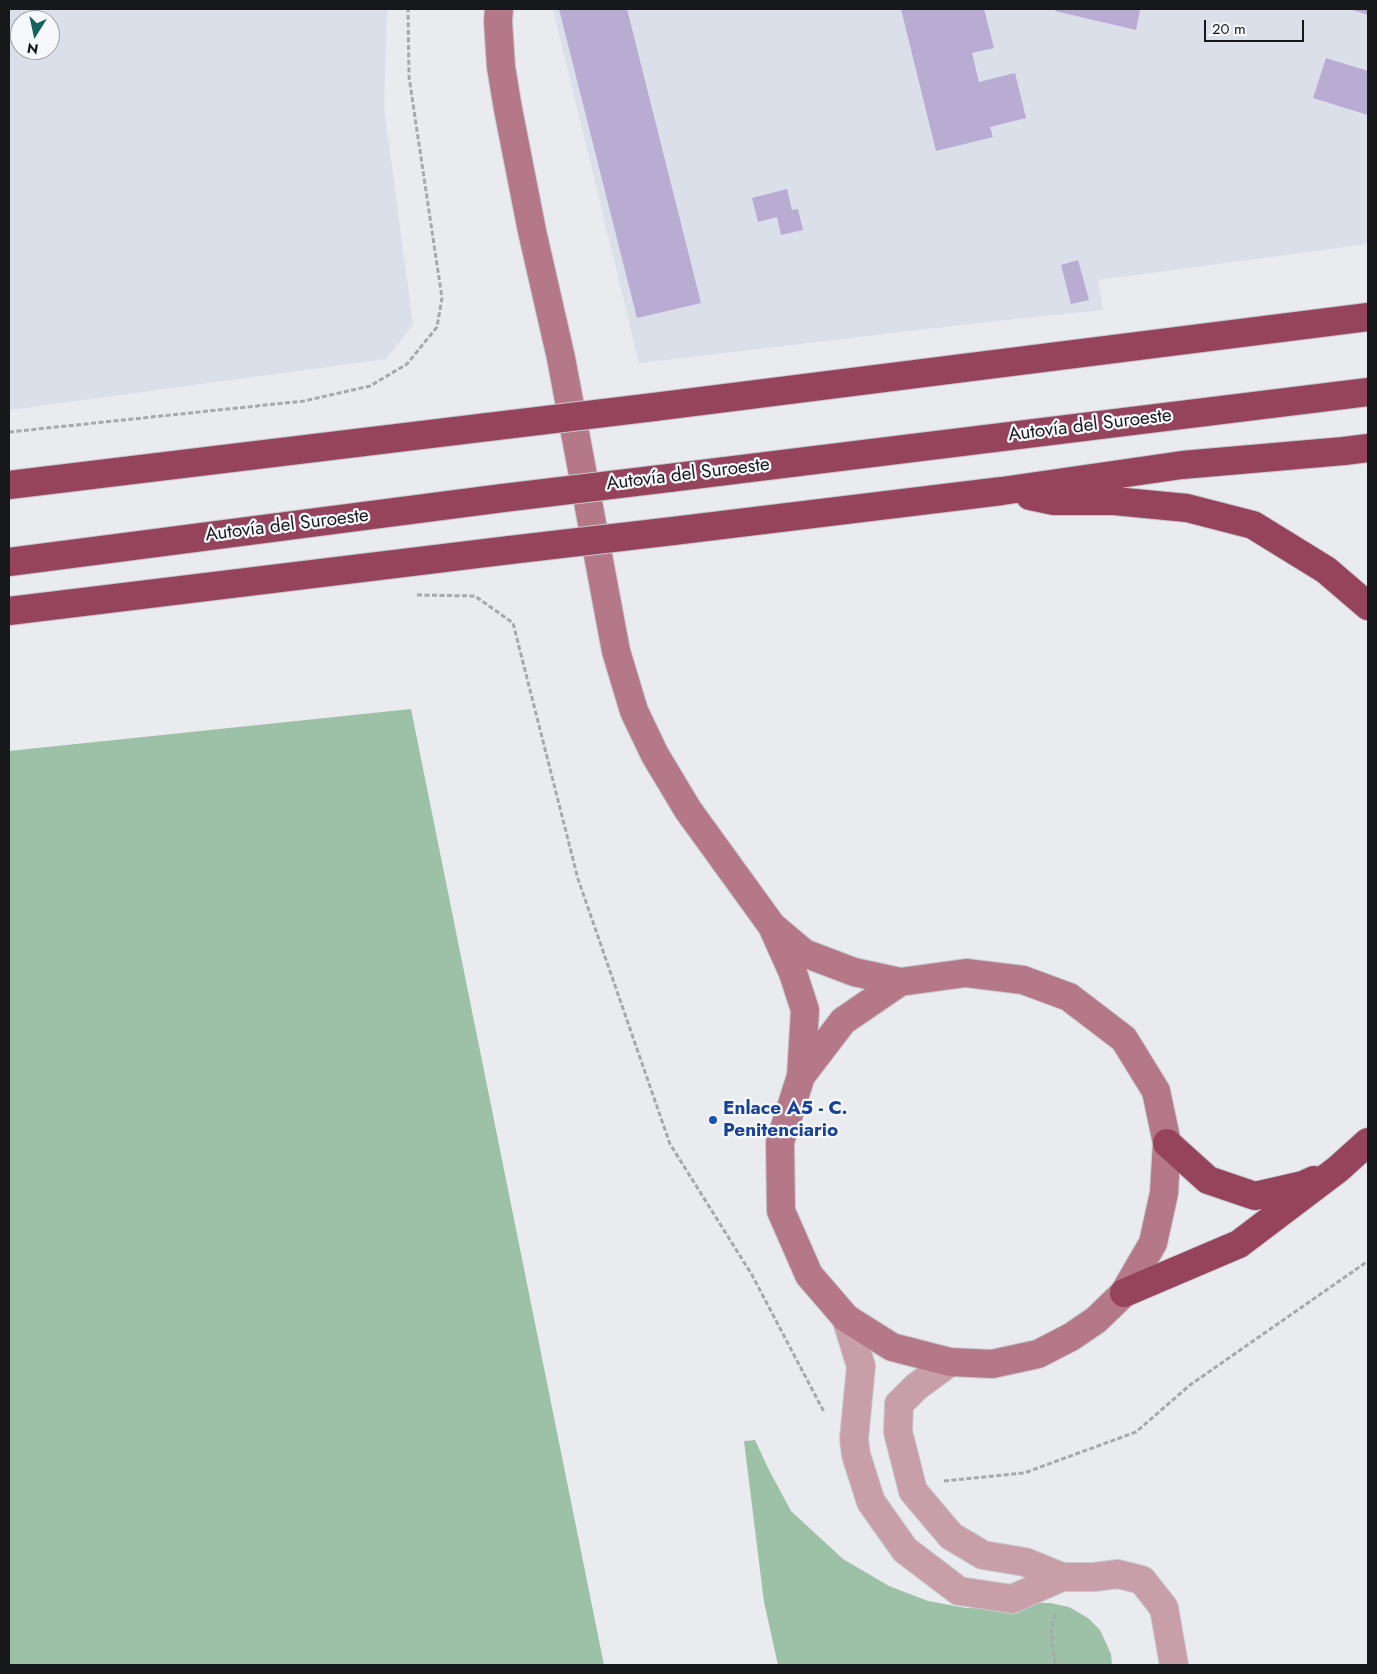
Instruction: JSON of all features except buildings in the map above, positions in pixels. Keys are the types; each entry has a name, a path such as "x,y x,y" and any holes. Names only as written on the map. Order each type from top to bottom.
{"highway":[{"path":"9,485 654,407 1368,317"},
{"name":"Autovía del Suroeste","path":"9,562 503,498 1368,392"},
{"path":"9,612 1002,491 1182,465 1368,448"},
{"path":"1002,491 1054,501 1114,501 1187,508 1253,525 1326,570 1368,606"},
{"path":"1124,1293 1239,1244 1338,1170 1368,1142"},
{"path":"1167,1143 1208,1180 1255,1196 1303,1185 1338,1170"}],"street":[{"path":"499,9 500,67 532,231 561,358 616,651 634,711 655,755 688,810 772,926 793,973 805,1010 802,1076 780,1142 781,1211 809,1274 846,1318 892,1347 950,1362 992,1364 1038,1354 1071,1337 1096,1320 1124,1293 1153,1243 1164,1193 1167,1143 1156,1091 1124,1039 1069,997 1023,980 966,973 900,982 854,972 804,953 772,926"},
{"path":"802,1076 843,1021 900,982"},
{"path":"846,1318 861,1366 854,1439 856,1456 870,1502 905,1550 959,1591 1012,1599 1062,1578 1118,1574 1142,1580 1164,1608 1174,1665"},
{"path":"950,1362 916,1386 900,1404 898,1432 913,1491 951,1536 983,1555 1025,1562 1062,1578"}],"path":[{"path":"9,432 304,401 370,386 407,364 437,327 442,298 408,78 408,9"},
{"path":"416,595 476,596 513,622 578,879 670,1144 752,1275 825,1414 855,1424"},
{"path":"941,1481 1024,1473 1136,1432 1190,1385 1368,1262"},
{"path":"1055,1665 1051,1632 1062,1578"}],"shaded area":[{"path":"9,9 387,9 384,107 413,325 386,359 9,410"},
{"path":"553,9 1368,9 1368,244 1098,280 1103,310 639,363"}],"green space":[{"path":"411,709 604,1665 9,1665 9,751"},
{"path":"755,1440 791,1511 843,1559 889,1586 928,1601 966,1608 1002,1607 1034,1603 1050,1603 1069,1607 1088,1618 1100,1630 1111,1654 1112,1665 778,1665 764,1602 744,1441"}],"place":[{"name":"Enlace A5 - C. Penitenciario","path":"713,1120"}]}
